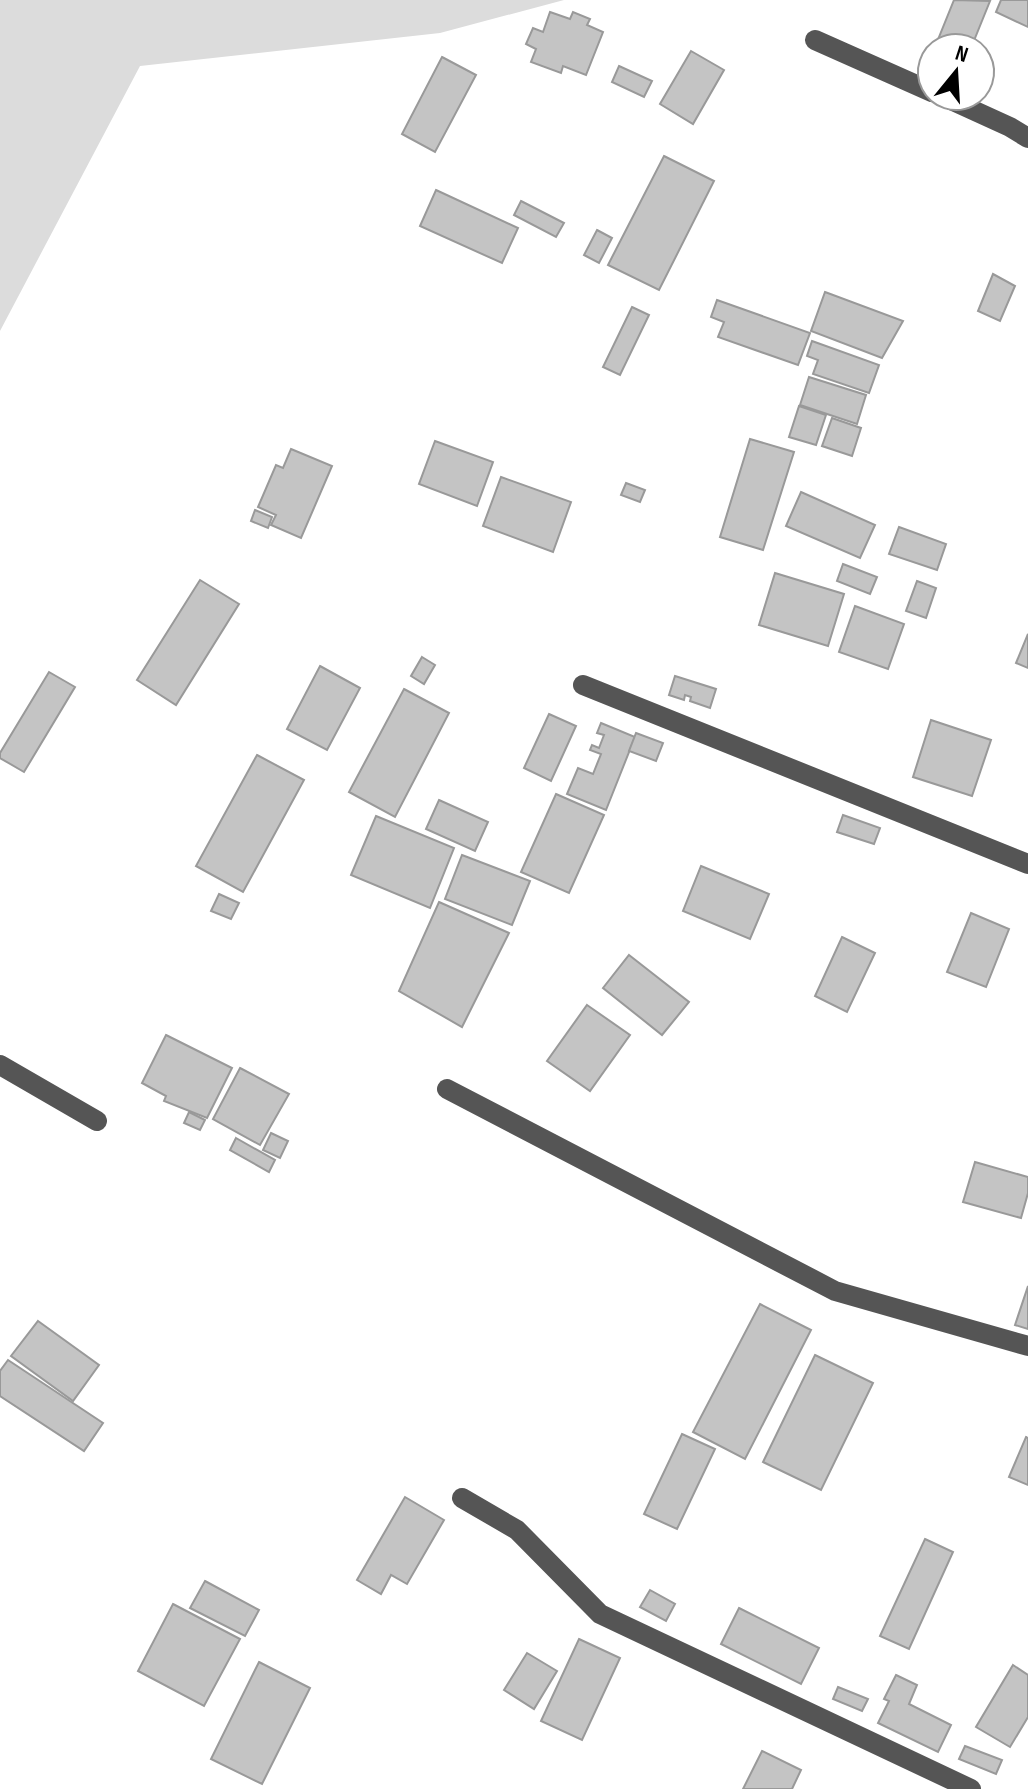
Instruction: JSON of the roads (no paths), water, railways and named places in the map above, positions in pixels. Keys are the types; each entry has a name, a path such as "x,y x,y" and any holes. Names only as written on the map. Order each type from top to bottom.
{"street":[{"path":"815,40 916,85"},
{"path":"975,112 1028,138"},
{"path":"583,685 1028,864"},
{"path":"0,1065 97,1121"},
{"path":"447,1089 835,1291 1028,1346"},
{"path":"462,1498 517,1530 600,1614 971,1789"}]}
